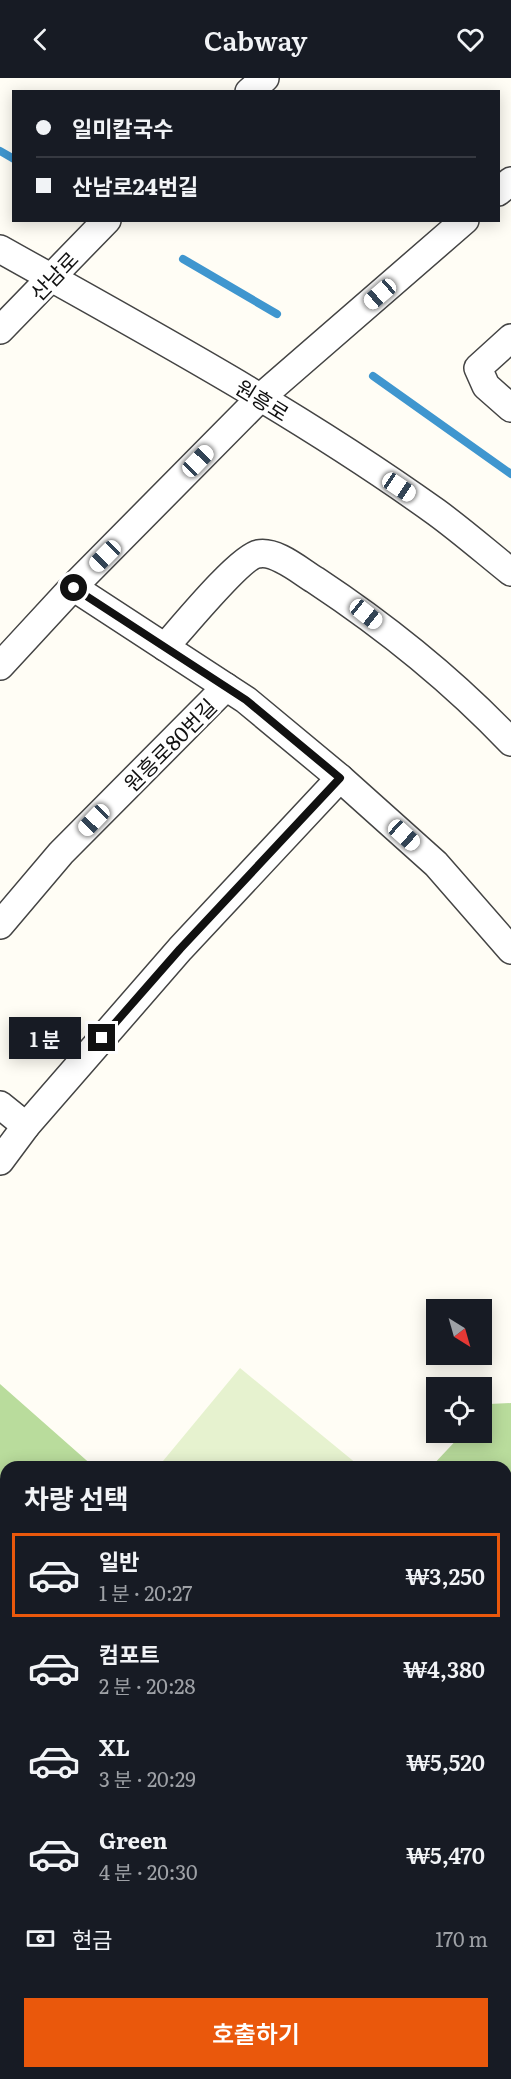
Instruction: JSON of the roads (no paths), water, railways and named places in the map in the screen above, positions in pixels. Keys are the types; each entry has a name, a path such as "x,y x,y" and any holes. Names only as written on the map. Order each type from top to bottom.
{"street":[{"path":"251,90 264,78"},
{"name":"산남로","path":"0,330 105,222"},
{"path":"0,666 260,398 463,222"},
{"name":"원흥로","path":"0,249 189,354 341,448 437,513 511,572"},
{"path":"511,338 478,368 486,386 511,408"},
{"path":"165,647 241,564 258,554 279,556 366,614 441,674 511,742"},
{"name":"원흥로80번길","path":"74,588 246,700 340,778 436,864 511,950"},
{"name":"원흥로80번길","path":"0,925 61,853 226,687"},
{"path":"0,1161 26,1126 180,949 340,778"},
{"path":"0,1105 26,1126"}],"waterway":[{"path":"0,151 12,158"},
{"path":"183,259 277,314"},
{"path":"373,376 511,474"}]}
